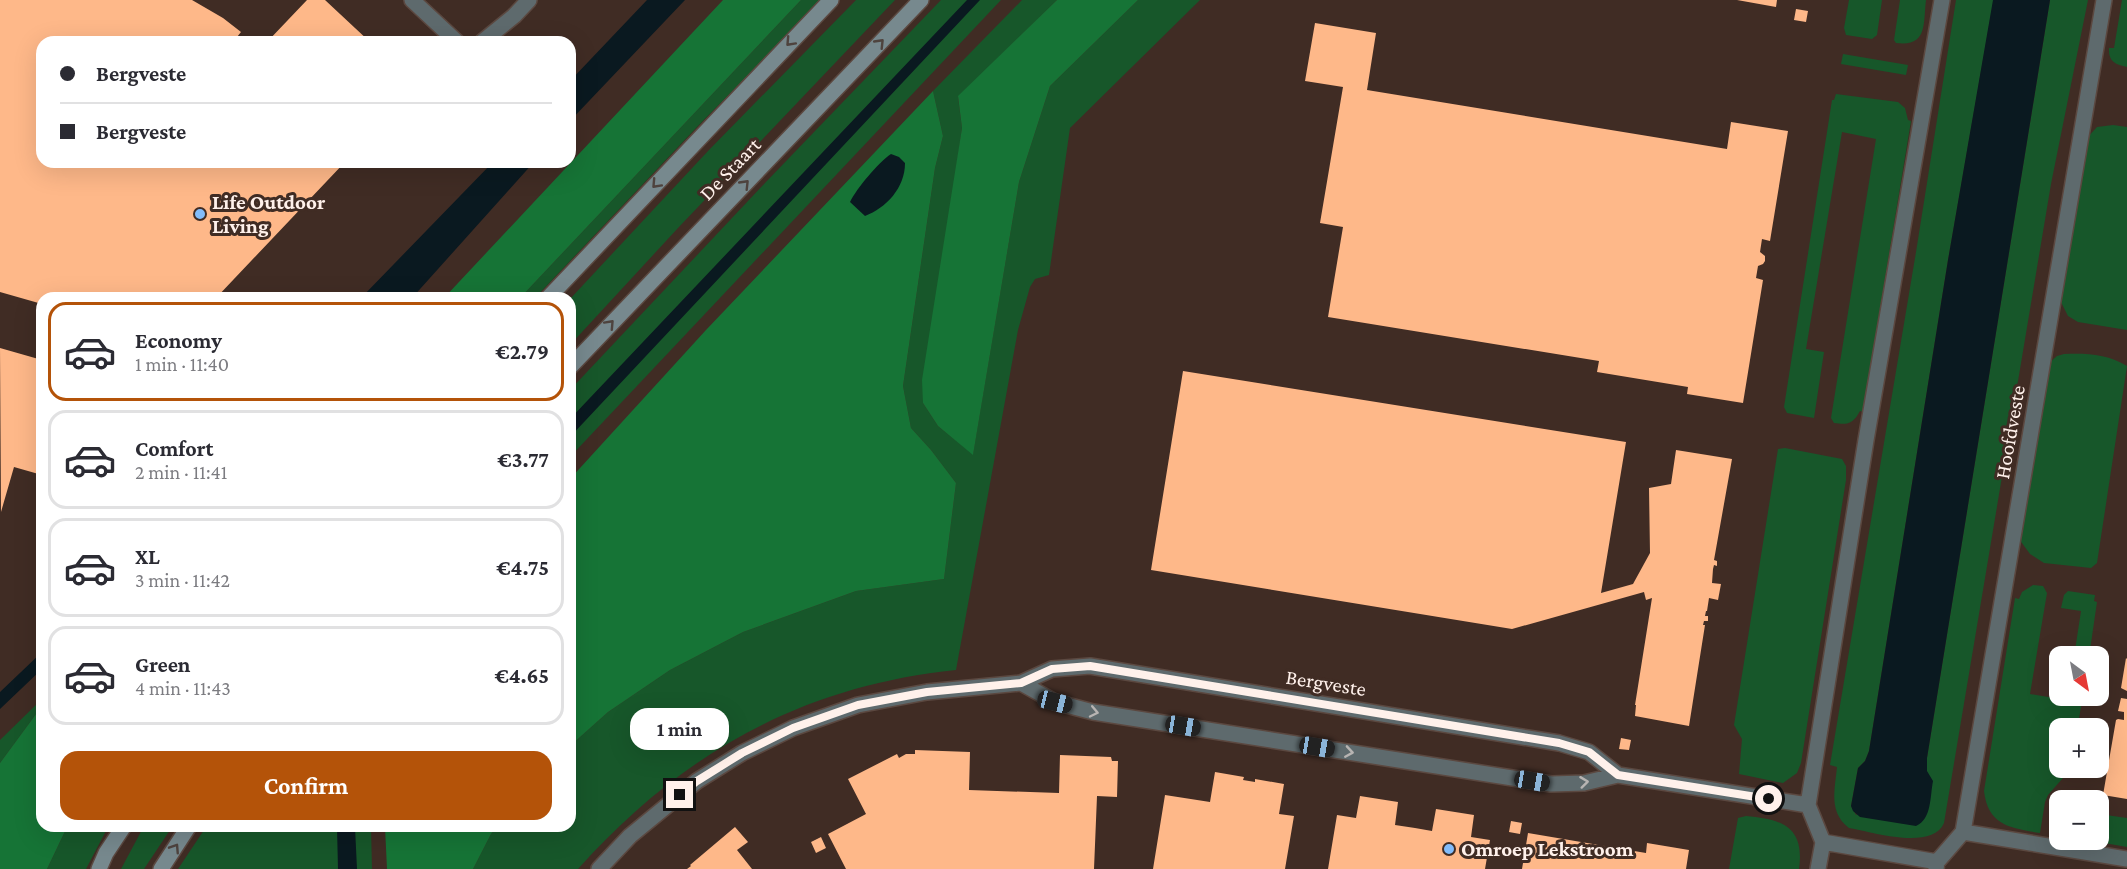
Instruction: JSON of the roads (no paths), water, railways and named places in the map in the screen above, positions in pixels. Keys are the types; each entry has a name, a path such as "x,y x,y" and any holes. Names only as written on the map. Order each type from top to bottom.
{"main road":[{"name":"De Staart","path":"554,292 831,0"},
{"name":"De Staart","path":"576,361 921,0"},
{"path":"99,869 106,853 120,832"},
{"path":"162,869 185,832"}],"street":[{"path":"412,0 451,36"},
{"path":"489,36 529,0"},
{"path":"1818,869 1822,842 1808,805 1866,440 1942,0"},
{"name":"Hoofdveste","path":"1963,832 2104,0"},
{"name":"Bergveste","path":"599,869 630,836 697,781 742,753 793,728 858,705 927,692 1021,683 1052,669 1090,666 1559,743 1589,752 1618,775"},
{"name":"Bergveste","path":"1021,683 1055,702 1094,712 1551,784 1584,783 1618,775 1808,805"},
{"path":"1822,842 1936,866 1963,832 2127,859"}],"place":[{"name":"Life Outdoor Living","path":"200,214"},
{"name":"Omroep Lekstroom","path":"1449,849"}]}
